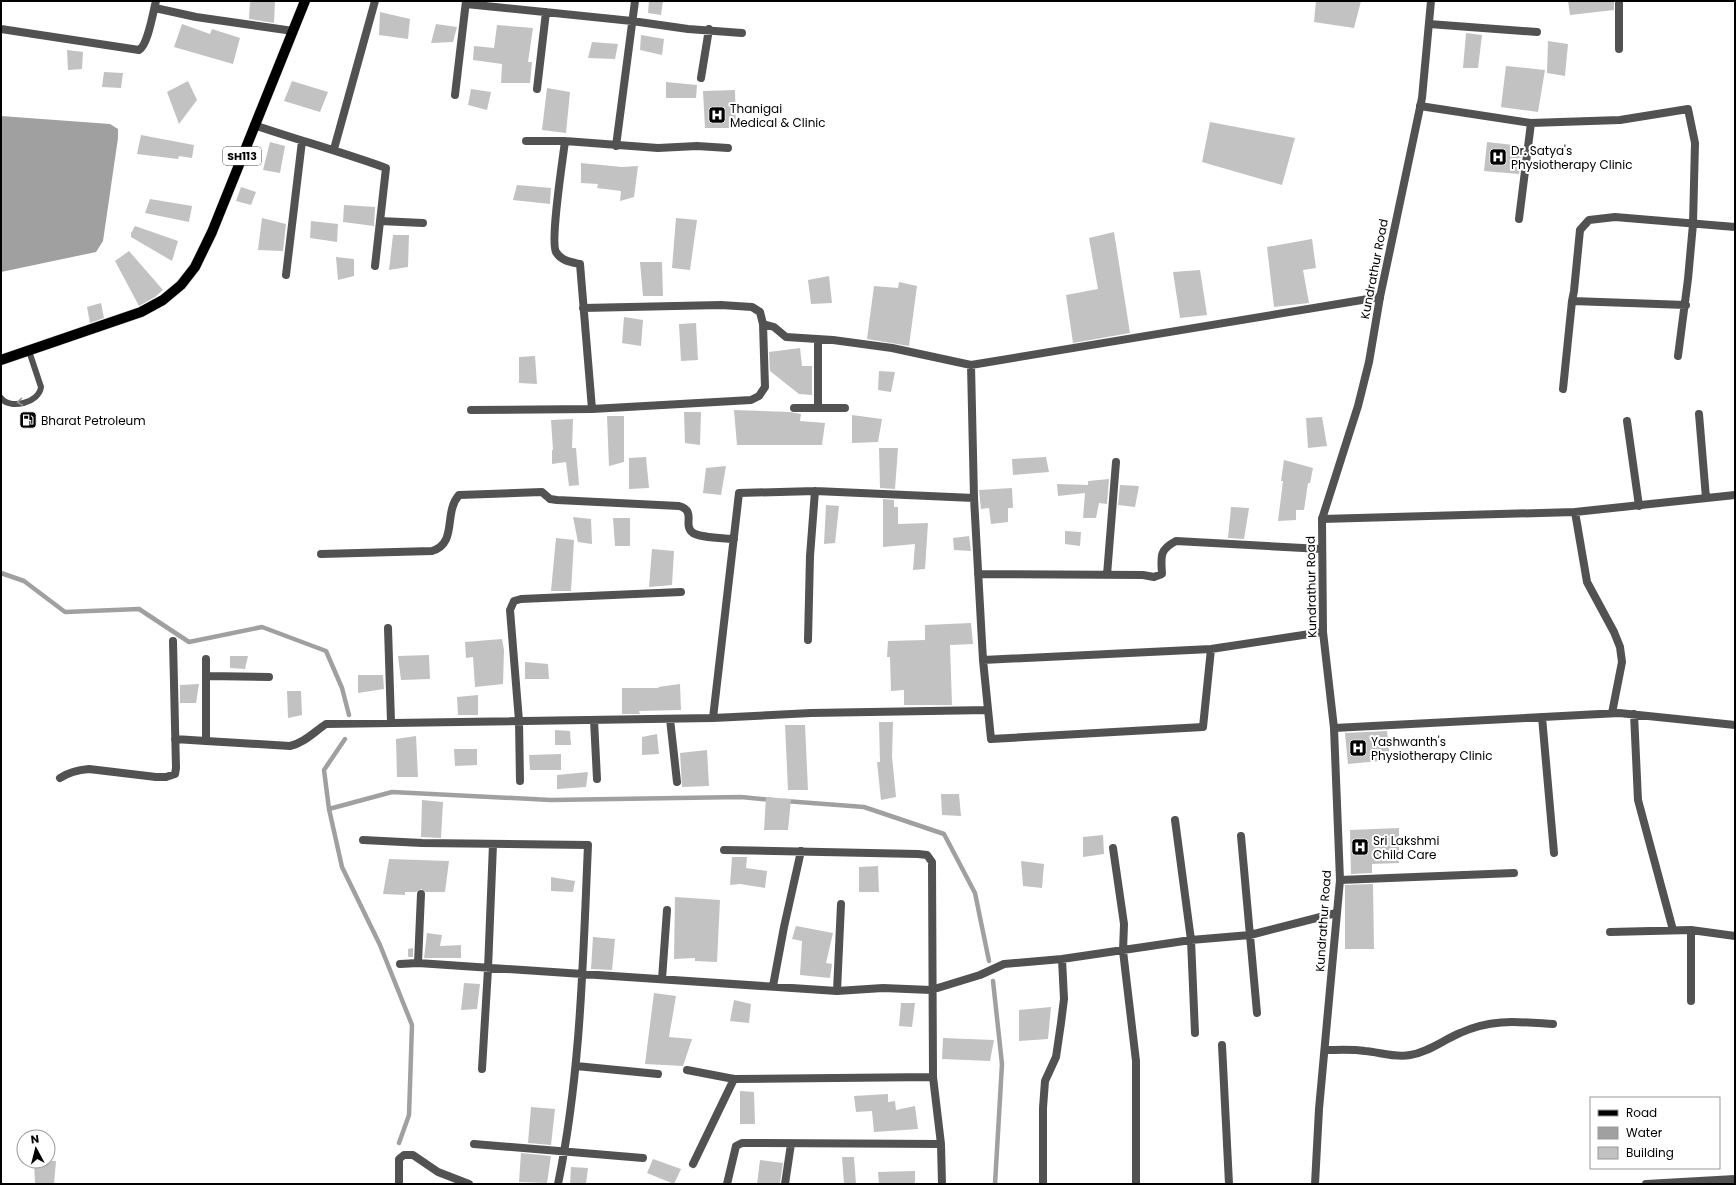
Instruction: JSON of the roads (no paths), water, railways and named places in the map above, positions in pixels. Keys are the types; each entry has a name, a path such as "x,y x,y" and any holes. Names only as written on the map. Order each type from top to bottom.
{"main road":[{"name":"SH113","path":"1,360 141,312 163,300 181,285 196,266 212,232 305,1"}],"street":[{"path":"334,149 376,1"},
{"path":"616,146 635,1"},
{"name":"Kundrathur Road","path":"1314,1184 1340,880 1334,728 1323,632 1322,520 1358,406 1369,362 1380,297 1420,106 1431,1"},
{"path":"1619,1 1619,49"},
{"path":"455,95 466,2 546,12 632,20 688,29 742,32"},
{"path":"1,29 139,50 142,48 155,4 196,17 293,31"},
{"path":"537,88 546,12"},
{"path":"1429,24 1537,32"},
{"path":"701,78 709,29"},
{"path":"1420,106 1531,123 1620,120 1688,109 1695,143 1693,224 1686,304 1678,356"},
{"path":"1519,219 1531,123"},
{"path":"254,125 302,142 334,149 386,168 376,266"},
{"path":"526,141 565,141 658,148 697,146 728,148"},
{"path":"565,141 555,226 555,250 560,257 565,260 580,264 592,410"},
{"path":"286,275 302,142"},
{"path":"1563,389 1580,230 1589,220 1615,217 1735,227"},
{"path":"380,221 423,223"},
{"path":"763,324 774,327 786,337 818,339 892,348 971,365 1380,297"},
{"path":"1572,301 1686,304"},
{"path":"471,410 592,410 751,400 759,396 765,387 763,324 760,312 752,307 721,305 584,308"},
{"path":"818,339 818,408"},
{"path":"971,365 974,498 978,574 983,660 991,739 1203,727 1211,649"},
{"path":"794,408 845,408"},
{"path":"1699,414 1706,498"},
{"path":"1627,421 1639,506"},
{"path":"1107,575 1116,462"},
{"path":"713,718 739,493 816,491 974,498"},
{"path":"808,640 810,556 816,491"},
{"path":"321,554 432,551 440,548 445,543 452,506 458,495 542,492 550,499 557,500 679,506 684,507 688,512 692,533 699,536 734,538"},
{"path":"1322,520 1575,512 1735,495"},
{"path":"1575,512 1587,582 1614,632 1620,647 1622,662 1615,713"},
{"path":"978,574 1143,575 1154,577 1162,574 1161,554 1166,546 1176,541 1322,549"},
{"path":"520,781 519,721 510,610 514,601 521,599 681,592"},
{"path":"388,628 391,722"},
{"path":"983,660 1211,649 1323,632"},
{"path":"60,778 66,774 89,769 166,777 174,774 176,768 173,641"},
{"path":"206,659 206,741"},
{"path":"206,676 269,677"},
{"path":"175,739 290,746 300,744 311,734 326,724 670,719 811,713 988,710"},
{"path":"1334,728 1615,713 1735,725"},
{"path":"1634,714 1638,800 1673,930"},
{"path":"1542,717 1554,853"},
{"path":"670,719 678,782"},
{"path":"594,720 597,779"},
{"path":"1175,820 1191,940 1195,1033"},
{"path":"1241,836 1257,1013"},
{"path":"363,840 588,845 576,1066 565,1153 558,1184"},
{"path":"482,1070 493,844"},
{"path":"1113,848 1124,924 1123,951 1136,1061 1136,1184"},
{"path":"724,850 918,854 926,855 932,862 931,990 933,1077 941,1144 942,1184"},
{"path":"773,986 784,927 801,851"},
{"path":"1340,880 1514,873"},
{"path":"418,963 421,894"},
{"path":"837,991 841,904"},
{"path":"662,979 667,910"},
{"path":"400,964 418,963 488,969 837,991 882,988 931,990 980,974 1004,964 1062,959 1191,940 1250,935 1336,913"},
{"path":"1691,930 1691,1001"},
{"path":"1610,932 1691,930 1735,936"},
{"path":"1043,1184 1043,1108 1045,1081 1056,1057 1061,1023 1064,998 1062,959"},
{"path":"1325,1050 1364,1051 1409,1056 1424,1051 1460,1033 1478,1026 1497,1022 1553,1024"},
{"path":"1222,1045 1229,1184"},
{"path":"576,1066 658,1074"},
{"path":"687,1070 734,1079 933,1077"},
{"path":"692,1164 734,1079"},
{"path":"727,1184 736,1146 742,1143 941,1144"},
{"path":"474,1144 565,1153 643,1158"},
{"path":"785,1184 791,1144"},
{"path":"399,1184 399,1159 404,1155 413,1155 438,1172 469,1184"},
{"path":"1646,1184 1735,1179"}],"lane":[{"path":"1,398 10,404 30,401 39,393 41,387 29,351"}],"water":[{"path":"1,116 110,124 118,129 103,241 96,252 1,272"}],"waterway":[{"path":"1,573 24,581 65,612 139,609 189,642 262,627 326,651 342,688 349,715"},
{"path":"345,739 324,770 329,809 392,792 551,800 741,797 772,800"},
{"path":"785,801 864,807 944,834 975,893 989,961"},
{"path":"329,809 342,867 380,945 412,1025 409,1115 399,1143"},
{"path":"993,981 1002,1064 995,1184"}],"place":[{"name":"Thanigai Medical & Clinic","path":"717,115"},
{"name":"Dr. Satya's Physiotherapy Clinic","path":"1498,157"},
{"name":"Bharat Petroleum","path":"28,420"},
{"name":"Yashwanth's Physiotherapy Clinic","path":"1358,748"},
{"name":"Sri Lakshmi Child Care","path":"1360,847"}]}
